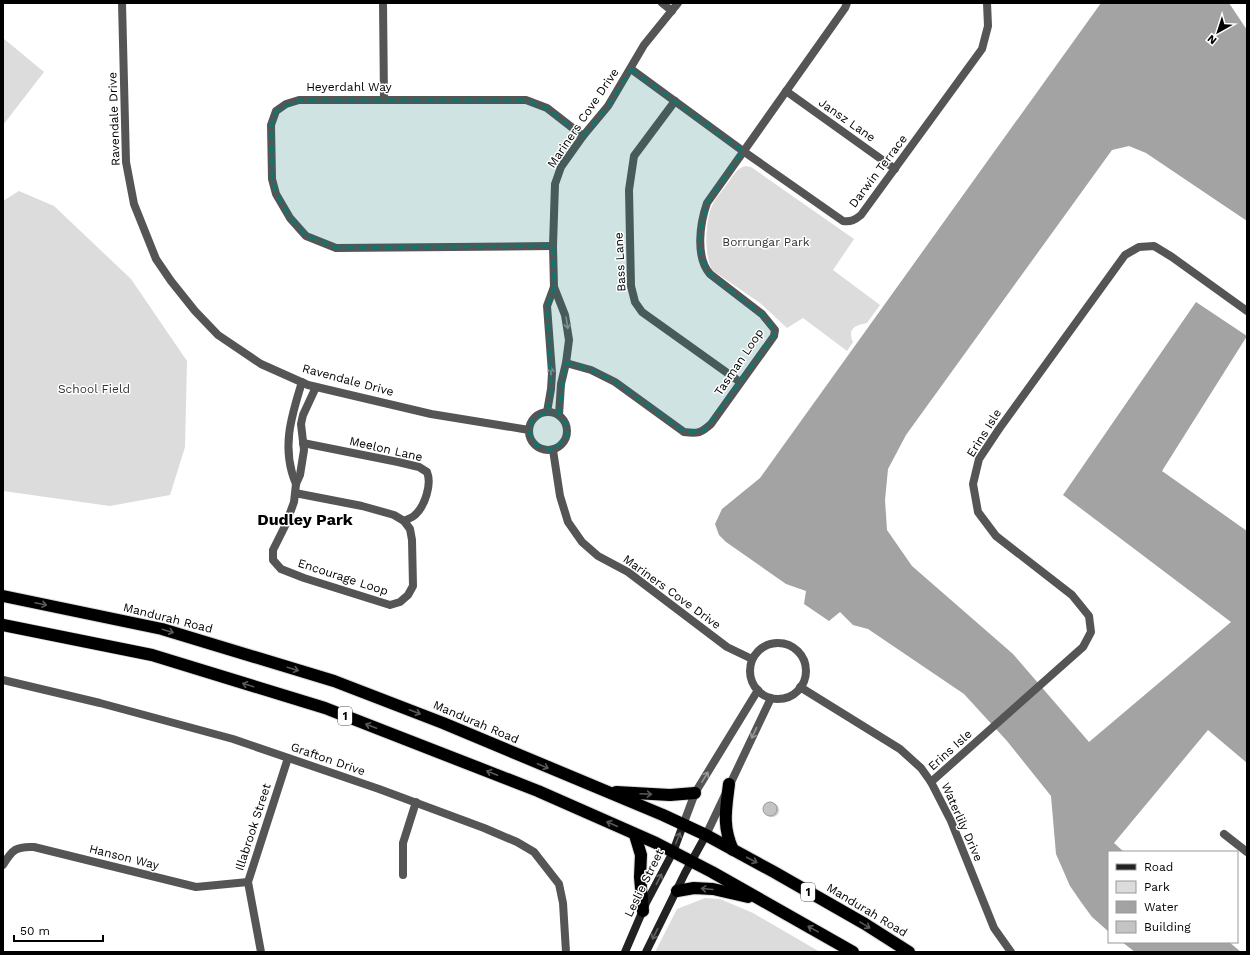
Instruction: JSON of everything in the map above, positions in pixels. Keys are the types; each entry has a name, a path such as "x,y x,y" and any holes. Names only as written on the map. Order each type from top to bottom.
{"highway":[{"name":"Mandurah Road","path":"3,596 162,629 334,681 443,723 607,791 706,835 858,921 909,952"},
{"name":"1","path":"3,625 152,655 325,708 538,791 673,852 692,861 854,952"},
{"path":"729,784 725,823 727,837 733,850"},
{"path":"607,791 670,795 695,793"},
{"path":"635,835 641,855 640,877 643,911"},
{"path":"677,891 694,888 713,889 759,899"}],"street":[{"name":"Ravendale Drive","path":"122,3 126,162 134,204 156,259 171,282 195,311 218,335 261,364 302,382 431,414 529,430"},
{"path":"384,3 384,99"},
{"path":"662,3 672,11"},
{"name":"Mariners Cove Drive","path":"559,415 561,384 569,340 565,315 554,287 553,246 555,184 561,167 583,136 608,106 644,45 678,3"},
{"name":"Tasman Loop","path":"566,363 591,370 615,382 684,432 696,434 704,431 711,424 774,336 775,330 762,314 710,274 705,268 702,257 700,235 703,213 707,203 845,8 847,3"},
{"name":"Darwin Terrace","path":"631,69 743,151 843,221 851,222 861,215 982,49 988,26 987,3"},
{"name":"Jansz Lane","path":"786,91 895,168"},
{"name":"Heyerdahl Way","path":"553,246 336,248 306,236 290,218 276,194 272,179 271,125 276,111 286,104 299,100 526,100 547,108 583,136"},
{"name":"Bass Lane","path":"675,101 634,156 629,190 631,286 635,302 642,312 740,382"},
{"name":"Erins Isle","path":"931,782 1083,646 1091,632 1089,616 1072,595 996,536 978,512 973,484 979,459 999,429 1125,255 1139,247 1154,246 1172,257 1247,311"},
{"name":"Mariners Cove Drive","path":"547,412 552,373 548,338 547,306 554,287"},
{"name":"Encourage Loop","path":"302,382 291,419 288,445 291,471 296,484 296,493 286,524 273,550 273,560 281,569 304,578 390,605 400,602 408,596 413,586 412,540 410,529 404,521"},
{"name":"Encourage Loop","path":"296,484 300,475 304,450 301,424 303,414 316,386"},
{"path":"547,412 559,415 567,425 567,437 562,444 553,450 541,449 537,446 531,440 529,430 532,420 537,415 547,412"},
{"name":"Meelon Lane","path":"303,443 398,462 419,467 428,472 428,490 421,507 415,516 404,521"},
{"name":"Mariners Cove Drive","path":"553,450 560,496 568,522 582,542 598,556 640,580 727,646 752,659"},
{"path":"296,493 362,506 394,515 404,521"},
{"path":"780,643 792,646 800,654 805,665 805,676 800,687 791,695 771,698 758,690 752,681 750,670 752,659 759,650 769,644 780,643"},
{"name":"Grafton Drive","path":"3,680 100,703 234,739 379,788 517,842 534,852 559,884 563,903 566,952"},
{"name":"Waterlily Drive","path":"800,687 900,748 921,768 931,782 950,821 994,928 1011,952"},
{"path":"683,825 695,793 758,690"},
{"path":"646,952 706,835 771,698"},
{"name":"Illabrook Street","path":"261,952 248,882 288,758"},
{"path":"402,875 403,843 416,802"},
{"name":"Leslie Street","path":"625,952 643,911 673,852 683,825"},
{"path":"1224,834 1247,852"},
{"name":"Hanson Way","path":"3,865 14,850 23,846 34,847 196,887 248,882"}],"highlighted area":[{"path":"631,69 743,151 707,203 700,235 701,257 710,274 762,314 775,330 774,336 704,431 684,432 615,382 591,370 566,363 559,415 567,425 567,437 553,450 537,446 529,433 532,420 547,412 551,389 547,306 554,287 553,246 336,248 306,236 290,218 276,194 272,179 271,125 276,111 299,100 526,100 547,108 583,136 608,106"}],"green space":[{"path":"3,38 44,72 3,125"},
{"name":"Borrungar Park","path":"745,166 751,167 854,239 833,270 880,305 867,323 853,328 851,338 853,342 847,351 803,318 787,328 760,303 712,270 709,264 706,238 710,212 715,200 733,175"},
{"name":"School Field","path":"19,191 54,206 131,279 187,361 185,447 170,495 110,506 3,491 3,201"},
{"path":"705,898 720,899 753,913 820,952 655,952 677,909"}],"water":[{"path":"1101,3 1229,3 1247,30 1247,221 1146,153 1129,146 1112,150 906,435 888,469 885,500 887,530 912,566 1013,654 1089,742 1231,622 1063,495 1196,302 1247,336 1162,471 1247,531 1247,763 1208,730 1114,843 1123,851 1108,851 1108,931 1092,917 1070,886 1056,854 1051,796 1007,741 964,694 868,629 853,625 840,612 829,621 804,604 806,591 786,584 726,542 719,535 715,524 722,509 760,478"},
{"path":"1123,943 1230,943 1241,952 1135,952"}],"building":[{"path":"770,802 775,804 777,809 775,814 770,816 765,814 763,809 765,804"}],"district":[{"name":"Dudley Park","path":"305,519"}]}
